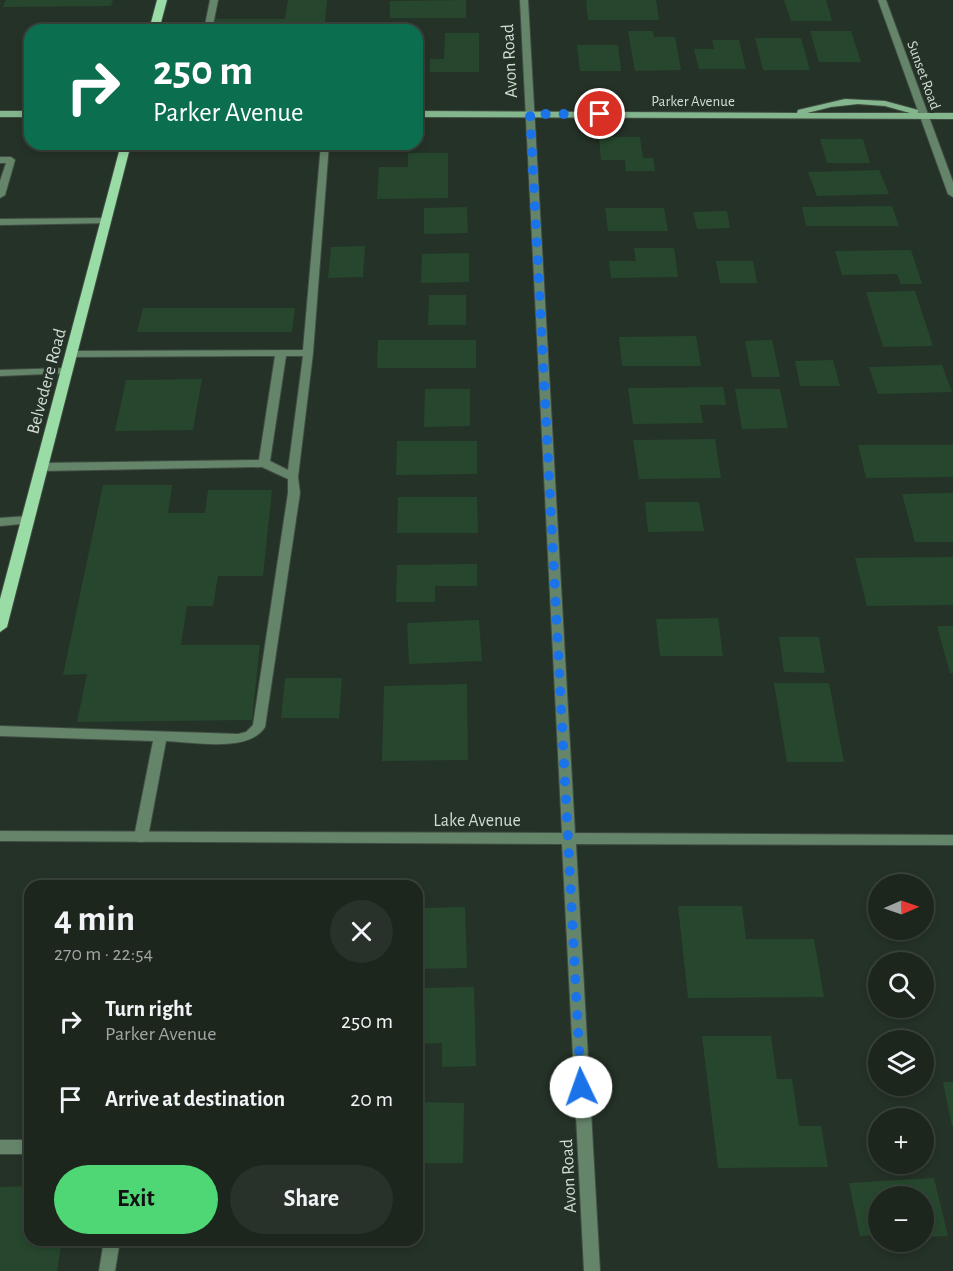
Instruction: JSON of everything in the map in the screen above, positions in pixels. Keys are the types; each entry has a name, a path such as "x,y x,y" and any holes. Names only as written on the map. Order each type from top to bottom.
{"main road":[{"path":"156,24 162,0"},
{"name":"Belvedere Road","path":"0,627 124,150"}],"street":[{"path":"209,24 214,0"},
{"name":"Avon Road","path":"524,0 592,1271"},
{"name":"Sunset Road","path":"882,0 953,194"},
{"name":"Parker Avenue","path":"790,115 832,102 862,101 890,104 925,116"},
{"path":"0,114 24,114"},
{"name":"Parker Avenue","path":"423,114 953,116"},
{"path":"0,731 238,739 250,735 258,727 294,493 293,477 308,353 325,150"},
{"path":"0,160 11,160 0,195"},
{"path":"0,222 106,220"},
{"path":"264,463 281,353"},
{"path":"71,354 308,353"},
{"path":"0,373 66,371"},
{"path":"42,467 264,463 293,477"},
{"path":"0,522 28,520"},
{"path":"141,837 160,737"},
{"name":"Lake Avenue","path":"0,836 953,840"},
{"path":"0,1147 24,1147"},
{"path":"107,1271 111,1246"}],"building":[{"path":"6,0 113,0 111,6 3,7"},
{"path":"288,0 327,0 325,24 212,24 213,19 285,19"},
{"path":"466,0 466,18 390,18 390,1"},
{"path":"586,0 656,0 659,20 588,20"},
{"path":"784,0 826,0 832,21 791,21"},
{"path":"628,31 653,31 654,37 675,37 681,70 635,71"},
{"path":"810,31 851,31 861,62 819,62"},
{"path":"445,33 479,33 479,72 430,72 430,59 444,59"},
{"path":"755,38 801,38 810,70 763,70"},
{"path":"712,40 739,40 746,69 699,69 694,49 714,49"},
{"path":"577,45 618,45 621,71 580,71"},
{"path":"599,137 640,137 643,158 653,158 655,171 626,171 625,160 601,160"},
{"path":"820,139 863,139 870,163 827,163"},
{"path":"408,153 448,153 448,198 377,199 379,167 408,167"},
{"path":"879,170 889,194 817,196 808,172"},
{"path":"892,206 899,226 806,226 802,207"},
{"path":"467,207 468,233 424,234 424,208"},
{"path":"605,208 664,208 668,231 608,231"},
{"path":"727,211 730,228 697,229 693,212"},
{"path":"365,246 363,277 328,278 331,247"},
{"path":"634,248 674,248 678,277 611,278 609,261 636,261"},
{"path":"911,250 922,284 901,284 897,274 842,275 835,251"},
{"path":"469,253 469,282 421,283 422,254"},
{"path":"716,261 753,261 757,283 720,283"},
{"path":"915,291 933,346 883,347 866,292"},
{"path":"429,295 466,295 466,325 428,325"},
{"path":"143,308 295,308 292,332 137,332"},
{"path":"696,336 701,366 622,366 619,337"},
{"path":"378,340 476,340 476,368 377,368"},
{"path":"772,340 780,377 752,377 745,341"},
{"path":"833,360 840,386 800,386 795,361"},
{"path":"942,365 952,392 878,394 869,367"},
{"path":"202,379 193,430 115,431 126,380"},
{"path":"723,387 726,405 700,405 703,423 633,424 628,388"},
{"path":"425,389 470,389 470,426 424,427"},
{"path":"735,389 780,389 788,428 742,429"},
{"path":"715,439 721,478 639,479 633,440"},
{"path":"397,441 477,441 477,474 396,475"},
{"path":"858,445 953,445 953,477 866,478"},
{"path":"103,485 172,485 168,513 205,513 208,490 272,490 263,576 218,576 213,606 187,606 181,645 260,645 252,720 77,722 87,674 63,675"},
{"path":"953,493 953,542 915,542 902,494"},
{"path":"398,497 477,497 478,533 397,533"},
{"path":"645,502 699,502 704,531 648,532"},
{"path":"953,557 953,605 867,606 855,558"},
{"path":"477,564 477,586 435,586 435,602 396,602 397,565"},
{"path":"718,618 723,656 660,656 656,619"},
{"path":"479,620 482,661 409,664 407,623"},
{"path":"937,626 953,626 953,673 950,673"},
{"path":"779,637 819,637 825,673 784,672"},
{"path":"285,678 342,678 339,718 281,718"},
{"path":"774,683 829,683 844,762 787,762"},
{"path":"467,684 468,760 382,761 384,686"},
{"path":"678,906 742,906 746,939 814,939 824,997 688,998"},
{"path":"465,907 467,968 423,969 423,908"},
{"path":"474,987 476,1066 442,1067 442,1043 423,1044 423,988"},
{"path":"702,1036 771,1036 777,1079 792,1079 799,1126 821,1126 828,1167 718,1168"},
{"path":"943,1082 953,1082 953,1126 952,1126"},
{"path":"423,1102 464,1103 463,1163 423,1163"},
{"path":"934,1178 948,1236 934,1237 934,1186 868,1186 868,1236 860,1236 849,1183"},
{"path":"24,1186 24,1246 61,1246 57,1271 0,1271 0,1187"}],"route":[{"path":"581,1087 530,114 600,114"}]}
